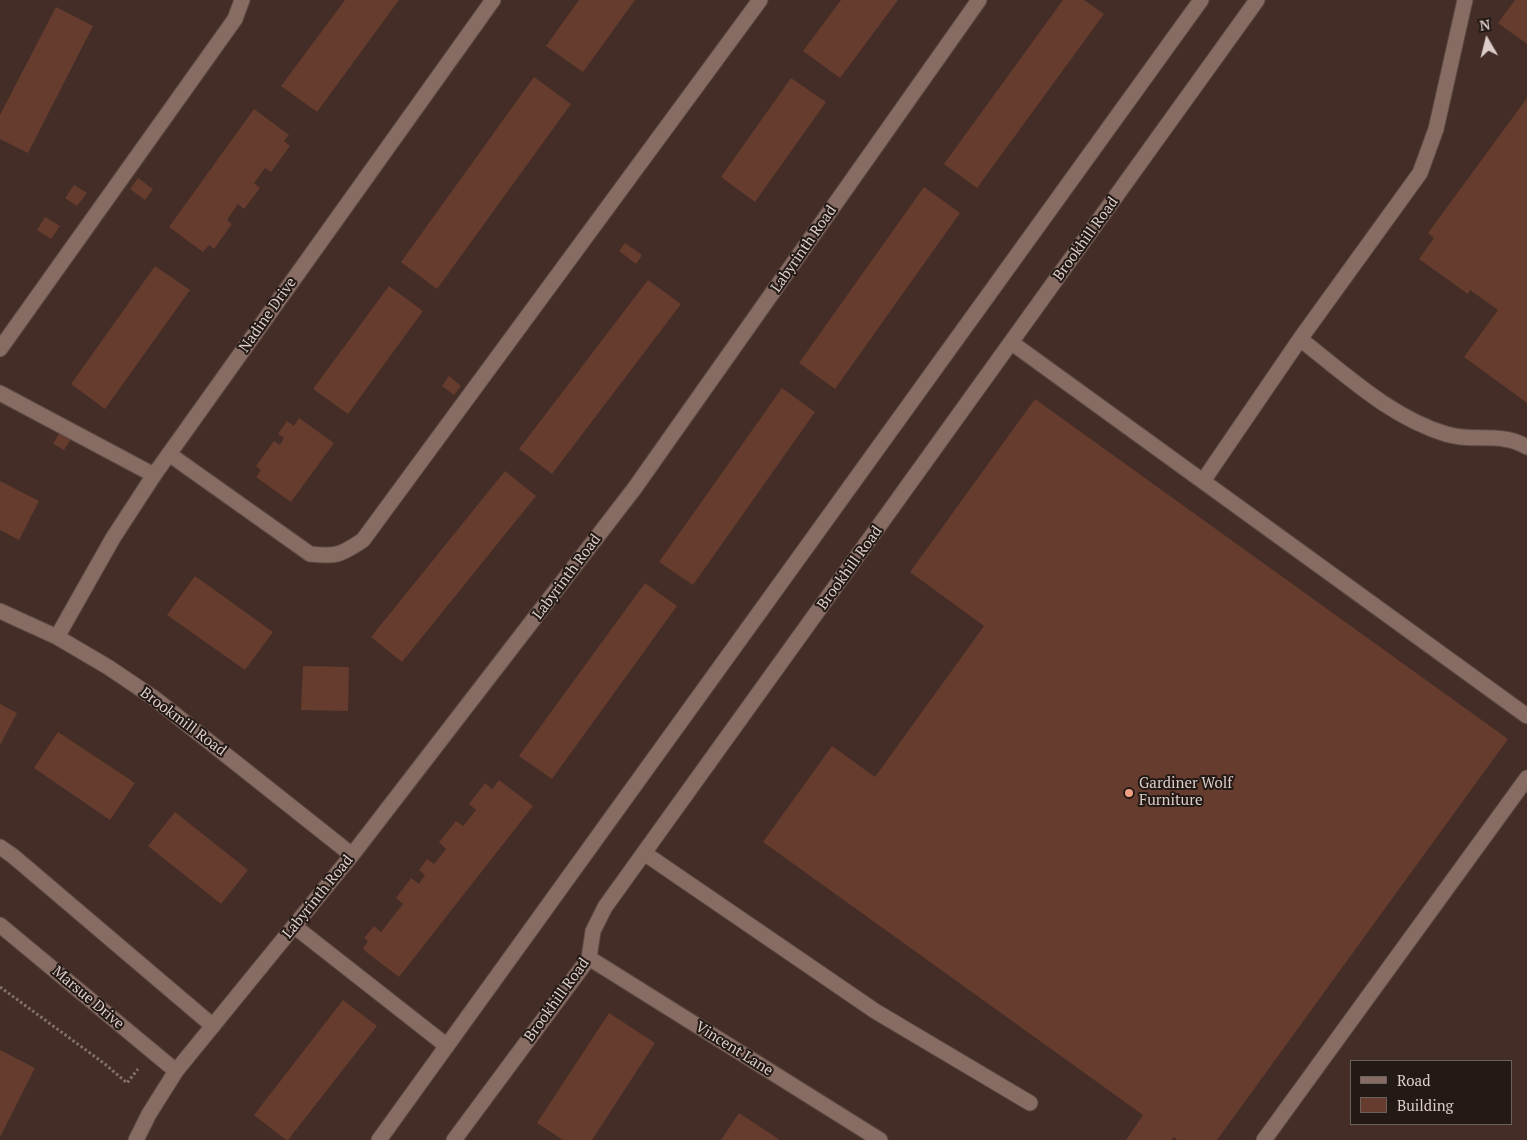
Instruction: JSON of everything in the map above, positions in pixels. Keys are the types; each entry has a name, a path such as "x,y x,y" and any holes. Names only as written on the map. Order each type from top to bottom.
{"street":[{"path":"0,349 235,19 242,0"},
{"name":"Nadine Drive","path":"57,637 113,538 154,475 492,0"},
{"path":"169,454 310,554 329,556 346,551 363,540 760,0"},
{"name":"Labyrinth Road","path":"136,1140 148,1114 176,1071 352,855 634,489 979,0"},
{"path":"379,1140 1201,0"},
{"name":"Brookhill Road","path":"454,1140 589,958 592,932 605,907 1257,0"},
{"path":"1203,481 1300,339 1420,173 1436,129 1465,0"},
{"path":"1300,339 1392,410 1417,423 1446,434 1471,439 1493,436 1516,441 1527,447"},
{"path":"1012,343 1527,716"},
{"path":"0,393 154,475"},
{"name":"Brookmill Road","path":"0,611 57,637 154,698 352,855"},
{"path":"1264,1140 1527,778"},
{"path":"0,847 213,1026"},
{"path":"644,853 875,1011 1030,1104"},
{"name":"Marsue Drive","path":"0,925 176,1071"},
{"path":"294,926 447,1046"},
{"name":"Vincent Lane","path":"589,958 880,1140"}],"path":[{"path":"0,987 105,1064 127,1083 152,1051"}],"building":[{"path":"345,0 399,0 317,112 281,86"},
{"path":"579,0 635,0 583,72 546,46"},
{"path":"841,0 898,0 840,78 803,51"},
{"path":"1063,0 1084,0 1104,14 977,188 944,164"},
{"path":"1515,0 1527,0 1527,44 1498,23"},
{"path":"56,7 93,26 28,153 0,139 0,115"},
{"path":"534,77 571,104 437,289 401,262"},
{"path":"791,78 826,102 755,202 721,177"},
{"path":"1527,98 1527,403 1464,357 1498,310 1470,290 1468,294 1419,259 1434,238 1428,233"},
{"path":"254,109 289,135 284,141 290,146 271,172 265,168 254,183 260,188 244,209 238,204 227,220 232,224 214,249 209,245 203,252 169,227"},
{"path":"138,178 153,189 145,200 130,189"},
{"path":"74,185 87,193 77,206 65,198"},
{"path":"924,187 960,213 835,389 799,363"},
{"path":"45,217 60,226 51,239 37,230"},
{"path":"625,243 642,255 636,264 619,251"},
{"path":"155,266 190,290 105,409 71,384"},
{"path":"648,280 681,304 552,474 519,449"},
{"path":"389,286 423,311 348,414 313,389"},
{"path":"449,376 461,386 454,395 442,386"},
{"path":"782,388 815,412 693,585 659,562"},
{"path":"1035,399 1508,739 1217,1140 1177,1140 1174,1137 1172,1140 1126,1140 1143,1115 763,842 832,746 875,777 984,626 910,572"},
{"path":"299,418 334,443 291,502 256,477 261,470 256,466 274,441 280,445 284,438 278,434 287,421 294,426"},
{"path":"60,432 71,439 64,450 53,444"},
{"path":"505,471 536,496 402,662 371,637"},
{"path":"0,481 39,501 19,540 0,530"},
{"path":"195,576 273,632 245,670 167,615"},
{"path":"645,583 677,606 552,779 519,756"},
{"path":"303,666 349,667 348,711 301,710"},
{"path":"0,704 17,713 0,745"},
{"path":"58,732 135,783 110,820 34,768"},
{"path":"499,780 533,806 399,977 365,951 363,948 368,941 364,938 374,926 381,932 403,904 396,898 411,878 419,884 425,875 419,870 427,859 434,864 446,849 439,842 456,821 463,826 476,810 469,804 485,783 492,789"},
{"path":"175,812 248,870 221,904 148,846"},
{"path":"343,1000 377,1026 288,1140 286,1140 254,1115"},
{"path":"609,1013 655,1043 592,1140 563,1140 537,1123"},
{"path":"0,1050 35,1068 0,1137"},
{"path":"739,1113 780,1140 721,1140"}],"place":[{"name":"Gardiner Wolf Furniture","path":"1129,793"}]}
